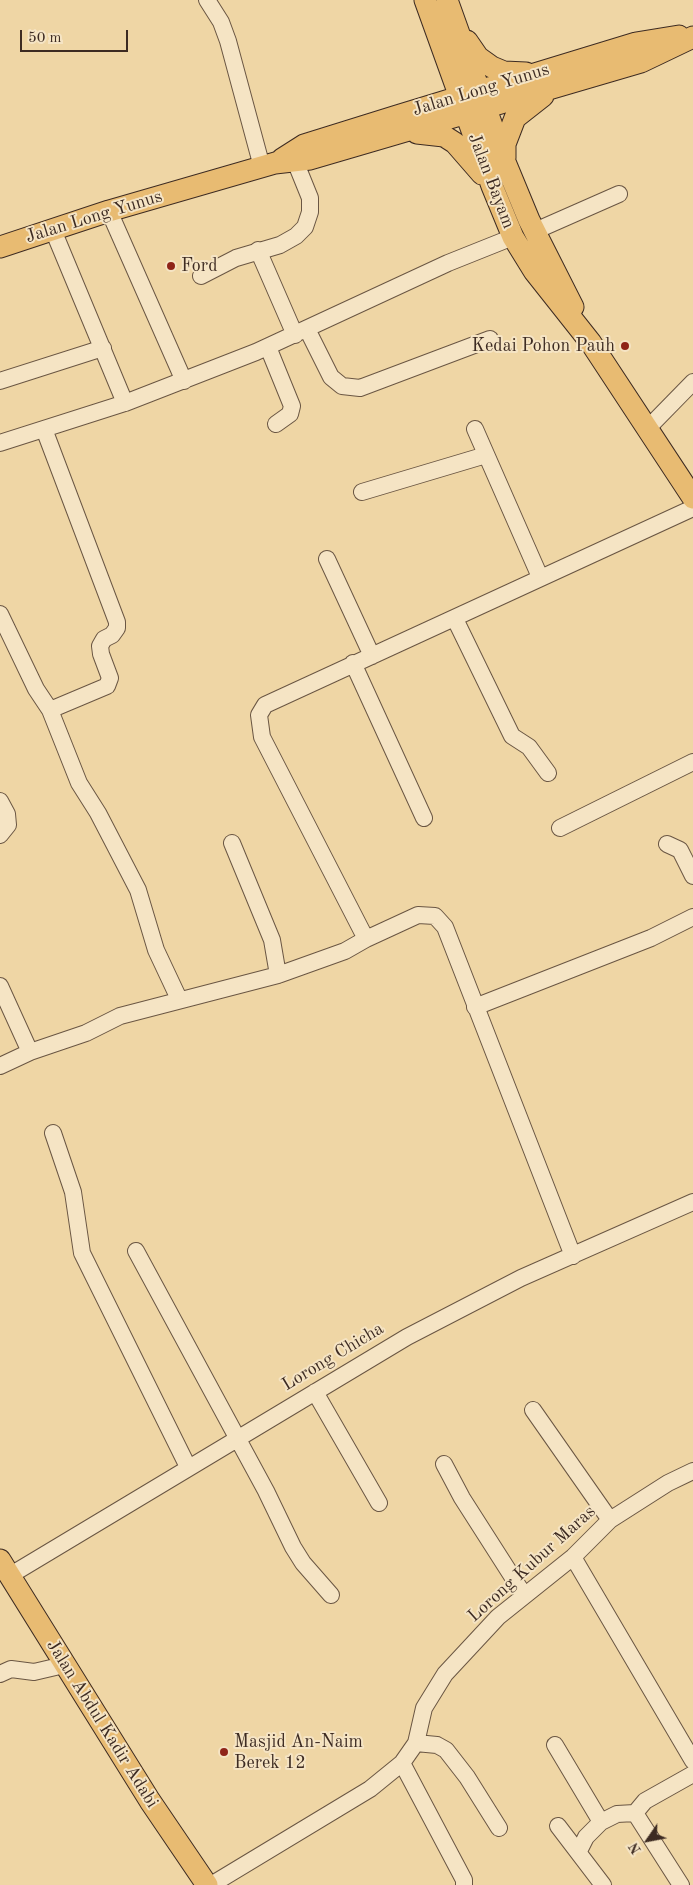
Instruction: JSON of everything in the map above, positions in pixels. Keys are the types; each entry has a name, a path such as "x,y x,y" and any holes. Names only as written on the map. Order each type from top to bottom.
{"main road":[{"name":"Jalan Bayam","path":"425,0 447,60 473,102 505,162 535,231 591,344"},
{"name":"Jalan Bayam","path":"447,0 456,24 492,186 513,237 534,271 591,344 693,498"},
{"path":"456,24 478,57 492,68 504,72 557,77"},
{"name":"Jalan Long Yunus","path":"557,77 636,43 693,33"},
{"name":"Jalan Long Yunus","path":"0,247 109,211 277,164 304,145 400,124 557,77 641,62 693,37"},
{"path":"400,124 436,90 446,72 447,60"},
{"path":"505,162 505,144 515,118 557,77"},
{"path":"400,124 444,136 465,153 492,186"},
{"name":"Jalan Abdul Kadir Adabi","path":"5,1568 150,1801 213,1883"}],"street":[{"path":"200,276 236,258 280,245 306,227 310,212 310,198 277,164 217,14 207,0"},
{"path":"535,231 619,194"},
{"path":"109,211 184,380"},
{"path":"53,230 125,403"},
{"path":"0,443 125,403 268,347 448,263 513,237"},
{"path":"258,250 301,332 332,377 342,386 360,388 383,382 490,339"},
{"path":"268,347 292,406 290,414 276,424"},
{"path":"0,381 103,348"},
{"path":"648,428 693,382"},
{"path":"44,429 117,622 117,628 112,635 104,639 100,646 110,678 107,686 50,710"},
{"path":"475,429 540,577"},
{"path":"362,492 486,455"},
{"path":"366,939 262,737 259,726 260,715 265,705 693,508"},
{"path":"327,559 372,656"},
{"path":"0,614 36,688 50,710 79,783 98,813 138,890 156,950 178,999"},
{"path":"455,619 512,736 529,747 548,773"},
{"path":"353,663 424,818"},
{"path":"560,828 693,762"},
{"path":"0,801 7,814 8,826 0,835"},
{"path":"232,843 272,940 278,975"},
{"path":"667,844 680,850 693,876"},
{"path":"0,1066 30,1052 86,1033 120,1016 178,999 278,975 345,951 418,915 435,916 445,927 573,1256"},
{"path":"475,1007 651,938 693,917"},
{"path":"0,986 30,1052"},
{"path":"53,1133 73,1192 82,1253 188,1467"},
{"name":"Lorong Chicha","path":"5,1568 188,1467 407,1337 489,1293 693,1202"},
{"path":"136,1251 186,1339 266,1491 293,1547 303,1563 331,1595"},
{"path":"315,1392 379,1503"},
{"path":"533,1410 610,1520"},
{"path":"444,1464 462,1498 524,1595"},
{"name":"Lorong Kubur Maras","path":"213,1883 370,1789 402,1763 416,1744 424,1708 445,1674 498,1617 573,1558 610,1520 693,1471"},
{"path":"573,1558 693,1761"},
{"path":"0,1674 11,1669 34,1672 64,1665"},
{"path":"416,1744 437,1745 446,1750 467,1777 499,1828"},
{"path":"555,1745 601,1822"},
{"path":"402,1763 464,1880 464,1885"},
{"path":"579,1851 586,1837 601,1822 617,1814 635,1813 644,1801 693,1774"},
{"path":"635,1813 681,1885"},
{"path":"558,1826 579,1851 603,1885"}],"place":[{"name":"Ford","path":"171,266"},
{"name":"Kedai Pohon Pauh","path":"625,346"},
{"name":"Masjid An-Naim Berek 12","path":"224,1752"}]}
